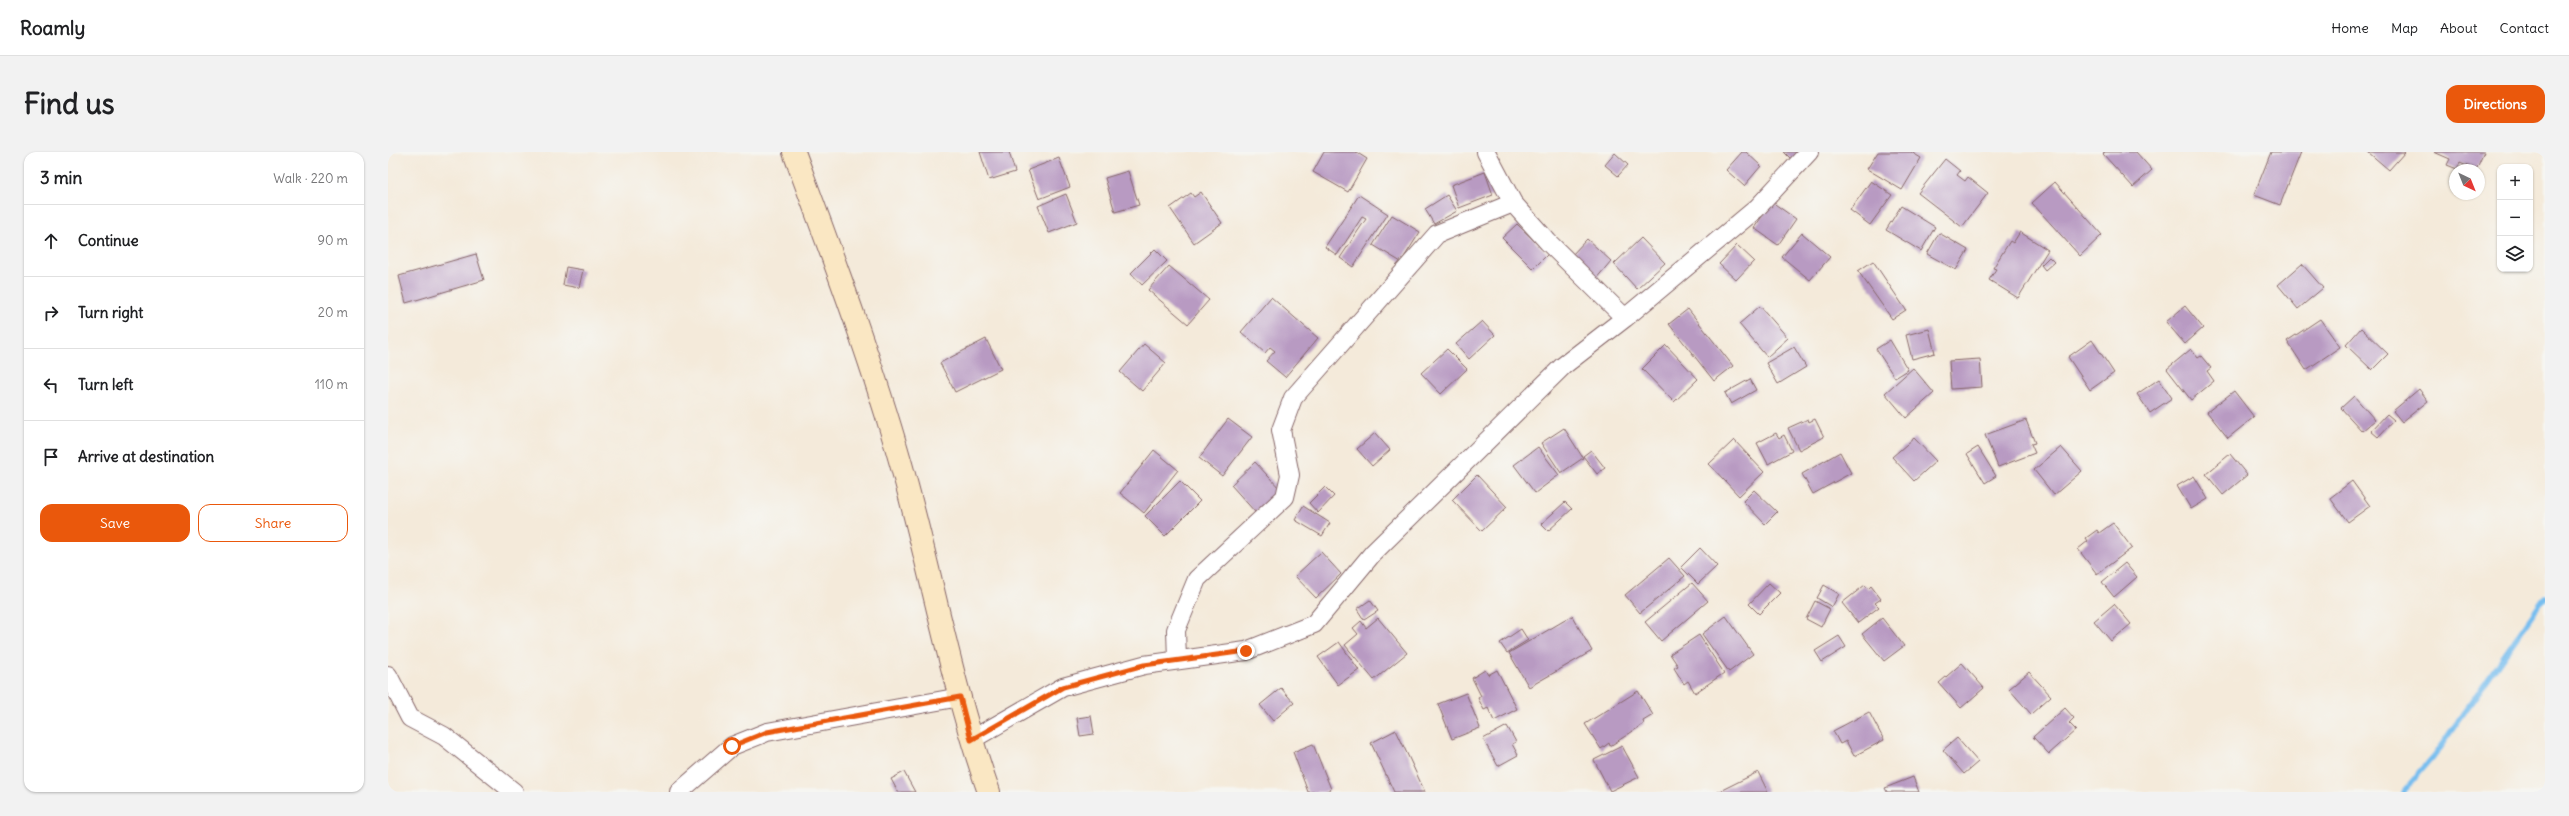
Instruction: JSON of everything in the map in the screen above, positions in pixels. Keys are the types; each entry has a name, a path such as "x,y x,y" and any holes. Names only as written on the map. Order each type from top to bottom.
{"main road":[{"path":"794,152 848,297 901,464 971,740 989,792"}],"street":[{"path":"1486,152 1513,203 1548,242 1625,318"},
{"path":"971,740 1063,687 1144,665 1246,651 1314,624 1373,554 1557,371 1625,318 1757,208 1809,152"},
{"path":"1177,660 1176,630 1197,578 1285,496 1290,475 1281,430 1293,398 1437,234 1513,203"},
{"path":"388,675 410,718 444,736 514,792"},
{"path":"678,792 732,746 767,732 960,697"}],"building":[{"path":"980,152 1009,152 1015,172 989,180"},
{"path":"1324,152 1356,152 1367,159 1348,192 1313,172"},
{"path":"1742,152 1746,152 1761,166 1744,186 1726,170"},
{"path":"1784,152 1799,152 1792,160"},
{"path":"1878,152 1911,152 1921,158 1902,190 1867,169"},
{"path":"2105,152 2136,152 2152,170 2133,187 2103,154"},
{"path":"2271,152 2301,152 2280,205 2254,195"},
{"path":"2368,152 2405,152 2389,170"},
{"path":"2434,152 2484,152 2479,164 2460,163 2449,164 2449,166 2447,165 2450,159"},
{"path":"1615,153 1628,165 1618,176 1605,165"},
{"path":"1059,158 1070,187 1039,199 1028,170"},
{"path":"1945,159 1960,171 1957,175 1965,181 1968,177 1988,193 1962,227 1918,193"},
{"path":"1128,171 1139,205 1115,212 1105,178"},
{"path":"1485,172 1493,195 1459,208 1451,185"},
{"path":"1871,181 1892,195 1870,225 1850,210"},
{"path":"2055,182 2102,235 2080,256 2032,203"},
{"path":"1201,192 1222,223 1194,243 1170,208 1191,193 1194,197"},
{"path":"1066,194 1077,222 1049,233 1038,206"},
{"path":"1359,195 1388,214 1353,267 1340,258 1366,219 1362,217 1337,255 1325,247"},
{"path":"1447,195 1457,211 1434,224 1425,209"},
{"path":"1772,202 1796,219 1778,245 1754,228"},
{"path":"1901,206 1935,227 1921,251 1886,230"},
{"path":"1392,215 1420,232 1401,262 1373,245"},
{"path":"1517,224 1548,254 1533,269 1502,238"},
{"path":"2020,232 2048,250 2018,298 1989,280 1996,269 1993,268 2010,241 2013,243"},
{"path":"1802,233 1830,257 1810,280 1782,257"},
{"path":"1939,233 1968,250 1956,270 1927,254"},
{"path":"1641,238 1665,263 1637,289 1614,264"},
{"path":"1587,239 1611,261 1595,280 1570,257"},
{"path":"1737,245 1754,261 1736,280 1719,264"},
{"path":"1155,249 1167,261 1142,285 1131,273"},
{"path":"476,254 484,280 406,303 399,276"},
{"path":"2049,257 2054,262 2045,270 2041,265"},
{"path":"1873,261 1906,310 1892,319 1858,271"},
{"path":"2302,264 2323,288 2298,309 2278,285"},
{"path":"1169,266 1209,300 1188,324 1148,290"},
{"path":"566,267 583,270 579,288 563,285"},
{"path":"1271,297 1318,338 1285,377 1266,361 1275,351 1270,347 1265,353 1241,332"},
{"path":"1760,306 1788,338 1767,357 1739,324"},
{"path":"2185,306 2203,328 2185,344 2166,322"},
{"path":"1688,309 1733,366 1714,381 1669,324"},
{"path":"2320,319 2340,347 2306,370 2287,341"},
{"path":"1482,321 1495,335 1469,359 1456,344"},
{"path":"2361,328 2388,354 2372,370 2346,345"},
{"path":"1929,329 1935,353 1912,359 1906,335"},
{"path":"986,339 1001,369 955,392 940,363"},
{"path":"1890,340 1908,370 1895,378 1876,349"},
{"path":"2092,340 2114,373 2090,390 2068,357"},
{"path":"1144,344 1166,363 1142,391 1120,372"},
{"path":"1666,345 1698,379 1674,402 1642,369"},
{"path":"1794,347 1806,367 1778,384 1766,363"},
{"path":"1447,349 1467,369 1441,394 1421,373"},
{"path":"2191,349 2198,358 2201,356 2211,368 2207,371 2214,381 2191,400 2167,369"},
{"path":"1980,359 1982,387 1951,389 1949,361"},
{"path":"1913,368 1934,393 1906,418 1885,393"},
{"path":"1750,379 1756,390 1731,404 1725,393"},
{"path":"2159,379 2172,398 2150,413 2137,394"},
{"path":"2419,389 2428,401 2402,422 2393,411"},
{"path":"2234,391 2254,417 2228,438 2207,412"},
{"path":"2354,396 2375,420 2362,431 2341,408"},
{"path":"2387,414 2394,420 2378,437 2371,431"},
{"path":"1228,419 1252,437 1222,476 1199,458"},
{"path":"1808,419 1809,422 1815,419 1824,437 1799,450 1788,428"},
{"path":"2026,420 2035,443 2031,444 2035,453 1998,467 1985,435"},
{"path":"1564,428 1583,458 1561,473 1541,443"},
{"path":"1375,433 1390,450 1372,466 1357,449"},
{"path":"1776,433 1779,438 1784,435 1792,451 1768,464 1757,443"},
{"path":"1914,438 1936,461 1914,481 1892,457"},
{"path":"1734,440 1764,472 1739,496 1709,464"},
{"path":"1538,447 1559,475 1535,493 1514,465"},
{"path":"1978,447 1996,476 1985,483 1967,454"},
{"path":"2061,447 2082,471 2054,495 2034,470"},
{"path":"1154,450 1178,470 1144,513 1120,493"},
{"path":"1591,450 1605,468 1597,474 1583,456"},
{"path":"1840,452 1851,473 1813,494 1802,474"},
{"path":"2230,454 2247,475 2223,495 2206,474"},
{"path":"1255,462 1281,490 1256,513 1231,485"},
{"path":"1477,475 1507,507 1482,531 1452,500"},
{"path":"2194,476 2208,499 2191,509 2177,486"},
{"path":"1180,481 1200,501 1165,536 1145,516"},
{"path":"2352,481 2370,506 2348,522 2330,498"},
{"path":"1325,487 1334,496 1318,513 1309,503"},
{"path":"1754,490 1777,512 1765,524 1743,501"},
{"path":"1565,502 1572,509 1548,531 1541,524"},
{"path":"1303,506 1330,523 1322,536 1295,520"},
{"path":"2113,523 2132,548 2097,574 2078,549 2088,541 2086,538 2097,530 2099,533"},
{"path":"1700,548 1717,566 1698,584 1681,567"},
{"path":"1321,552 1341,574 1316,598 1295,576"},
{"path":"1669,558 1685,576 1640,613 1625,595"},
{"path":"2125,563 2137,577 2114,597 2102,582"},
{"path":"1692,583 1708,601 1661,641 1645,622"},
{"path":"1769,583 1780,593 1759,614 1749,604"},
{"path":"1824,585 1839,594 1832,607 1817,598"},
{"path":"1865,585 1868,589 1871,586 1881,599 1875,603 1879,607 1858,623 1842,603"},
{"path":"1370,600 1378,611 1364,620 1357,609"},
{"path":"1815,601 1830,609 1821,627 1806,619"},
{"path":"2114,604 2131,624 2111,641 2094,621"},
{"path":"1572,616 1592,651 1529,687 1509,653"},
{"path":"1726,616 1753,654 1729,672 1702,634"},
{"path":"1378,618 1407,653 1374,680 1345,645 1358,634 1353,628 1361,621 1366,628"},
{"path":"1882,618 1904,646 1884,661 1862,634"},
{"path":"1521,629 1528,640 1507,653 1500,643"},
{"path":"1699,635 1724,673 1695,693 1688,681 1684,684 1674,668 1678,666 1670,654"},
{"path":"1839,636 1846,647 1822,662 1815,651"},
{"path":"1339,642 1359,670 1338,685 1318,657"},
{"path":"1962,663 1984,688 1961,708 1939,683"},
{"path":"1485,670 1488,675 1497,670 1517,709 1494,721 1488,708 1484,710 1478,698 1481,696 1472,678"},
{"path":"2029,672 2051,696 2031,714 2009,689"},
{"path":"1281,688 1294,703 1273,721 1260,705"},
{"path":"1638,691 1653,715 1643,721 1644,724 1610,746 1609,743 1601,749 1585,724"},
{"path":"1466,693 1480,728 1452,739 1438,704"},
{"path":"2065,708 2074,718 2069,723 2076,730 2049,754 2033,737"},
{"path":"1869,712 1884,740 1854,756 1846,741 1840,744 1833,731"},
{"path":"1091,716 1094,734 1080,736 1077,718"},
{"path":"1507,726 1516,742 1512,744 1518,755 1498,766 1483,739"},
{"path":"1396,730 1425,792 1394,792 1371,743"},
{"path":"1957,738 1978,762 1964,774 1943,750"},
{"path":"1313,744 1331,789 1324,792 1308,792 1293,752"},
{"path":"1622,746 1639,777 1610,791 1594,760"},
{"path":"904,772 915,792 898,792 891,779"},
{"path":"1758,772 1768,792 1718,792"},
{"path":"1913,777 1919,792 1887,792 1885,788"}],"waterway":[{"path":"2403,792 2433,757 2545,597"}],"route":[{"path":"732,746 767,732 960,697 971,740 1063,687 1144,665 1246,651"}]}
